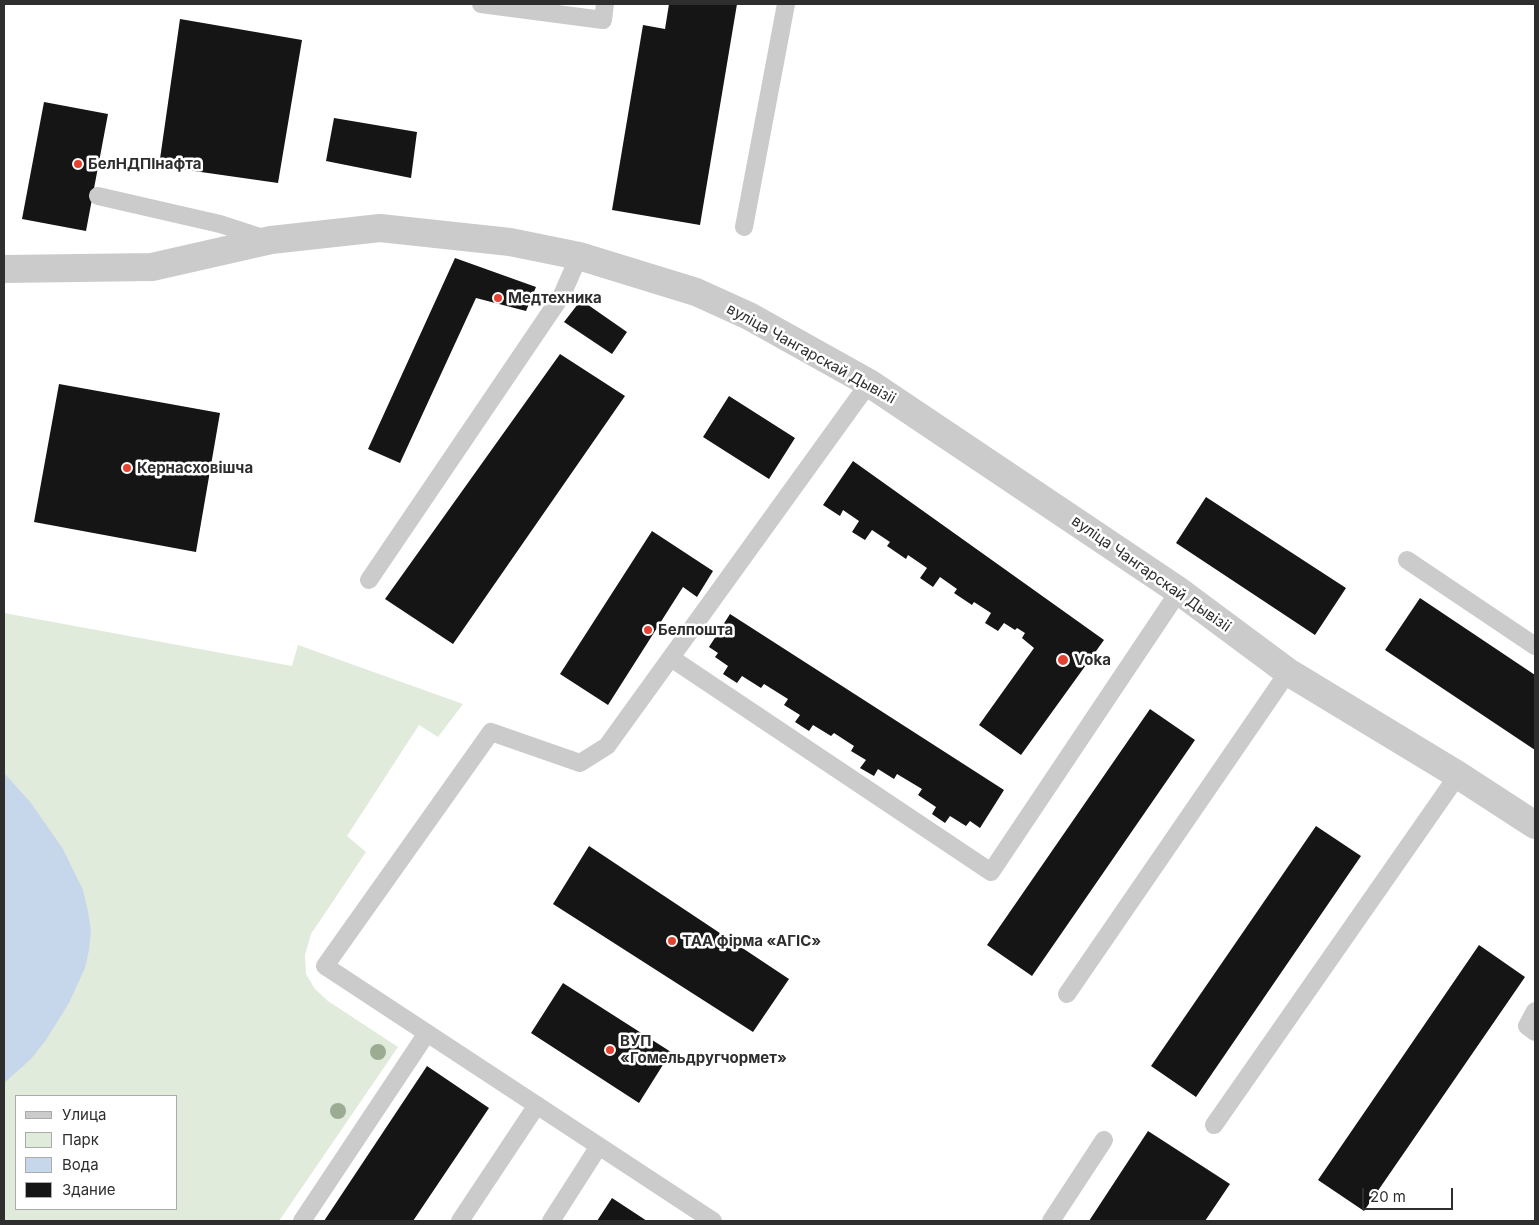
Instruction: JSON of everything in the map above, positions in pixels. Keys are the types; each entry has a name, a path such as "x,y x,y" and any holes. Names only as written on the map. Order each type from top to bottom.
{"street":[{"name":"вуліца Чангарскай Дывізіі","path":"4,269 152,267 271,240 380,228 510,242 579,256 696,292 749,316 869,383 1179,591 1288,672 1458,775 1535,825"}],"lane":[{"path":"481,4 603,20 605,4"},
{"path":"744,227 786,4"},
{"path":"98,196 220,224 271,240"},
{"path":"369,580 562,296 579,256"},
{"path":"713,1221 325,966 491,732 580,763 607,746 869,383"},
{"path":"1407,560 1535,646"},
{"path":"671,658 992,872 1179,591"},
{"path":"1067,994 1288,672"},
{"path":"1214,1125 1458,775"},
{"path":"1535,1011 1527,1026 1535,1032"},
{"path":"302,1221 427,1033"},
{"path":"460,1221 537,1105"},
{"path":"1051,1221 1104,1140"},
{"path":"551,1221 599,1146"}],"green space":[{"path":"4,613 292,666 298,645 463,704 438,737 419,725 347,836 366,852 311,934 305,955 306,974 315,989 328,1001 398,1047 279,1221 4,1221"}],"water":[{"path":"4,773 31,803 63,849 83,890 91,931 85,968 69,1003 46,1040 31,1059 4,1083"}],"building":[{"path":"669,4 737,4 700,225 612,210 643,25 665,29"},
{"path":"180,19 302,40 278,183 159,166"},
{"path":"44,102 108,114 86,231 22,219"},
{"path":"334,118 417,132 411,178 326,161"},
{"path":"455,258 536,287 526,311 476,298 400,463 368,449"},
{"path":"581,300 627,332 612,354 564,322"},
{"path":"560,354 625,396 453,644 385,599"},
{"name":"Кернасховішча","path":"59,384 220,413 196,552 34,522"},
{"path":"729,396 795,438 769,479 703,437"},
{"path":"853,461 1104,640 1021,755 979,725 1034,648 1022,638 1025,633 1017,628 1015,630 1004,623 998,631 985,623 991,613 974,602 972,605 954,593 957,589 940,577 933,587 920,578 927,568 908,555 906,559 887,546 890,542 872,530 865,540 852,532 859,521 843,510 840,516 823,505"},
{"path":"1206,497 1346,588 1315,635 1176,543"},
{"path":"652,531 713,571 697,597 683,587 608,705 560,674"},
{"path":"1420,598 1535,675 1535,750 1385,650"},
{"path":"730,614 1004,790 980,828 970,821 966,826 950,816 945,823 932,814 936,807 918,795 922,789 897,774 894,779 878,769 874,776 860,768 866,760 851,751 854,746 834,733 831,736 813,725 809,731 795,722 800,715 784,705 788,699 764,684 761,688 742,676 737,683 723,674 728,666 715,657 718,653 709,647"},
{"path":"1150,709 1195,740 1032,976 987,945"},
{"path":"1316,826 1361,856 1196,1097 1151,1066"},
{"name":"ТАА фірма «АГІС»","path":"589,846 789,979 753,1032 553,904"},
{"path":"1479,945 1525,977 1364,1211 1318,1180"},
{"path":"563,983 671,1052 639,1103 531,1033"},
{"path":"427,1066 489,1108 413,1221 324,1221"},
{"path":"1148,1131 1230,1184 1205,1221 1089,1221"},
{"path":"612,1198 647,1221 597,1221"}],"place":[{"name":"БелНДПІнафта","path":"78,164"},
{"name":"Медтехника","path":"498,298"},
{"name":"Кернасховішча","path":"127,468"},
{"name":"Белпошта","path":"648,630"},
{"name":"Voka","path":"1063,660"},
{"name":"ТАА фірма «АГІС»","path":"672,941"},
{"name":"ВУП «Гомельдругчормет»","path":"610,1050"}]}
